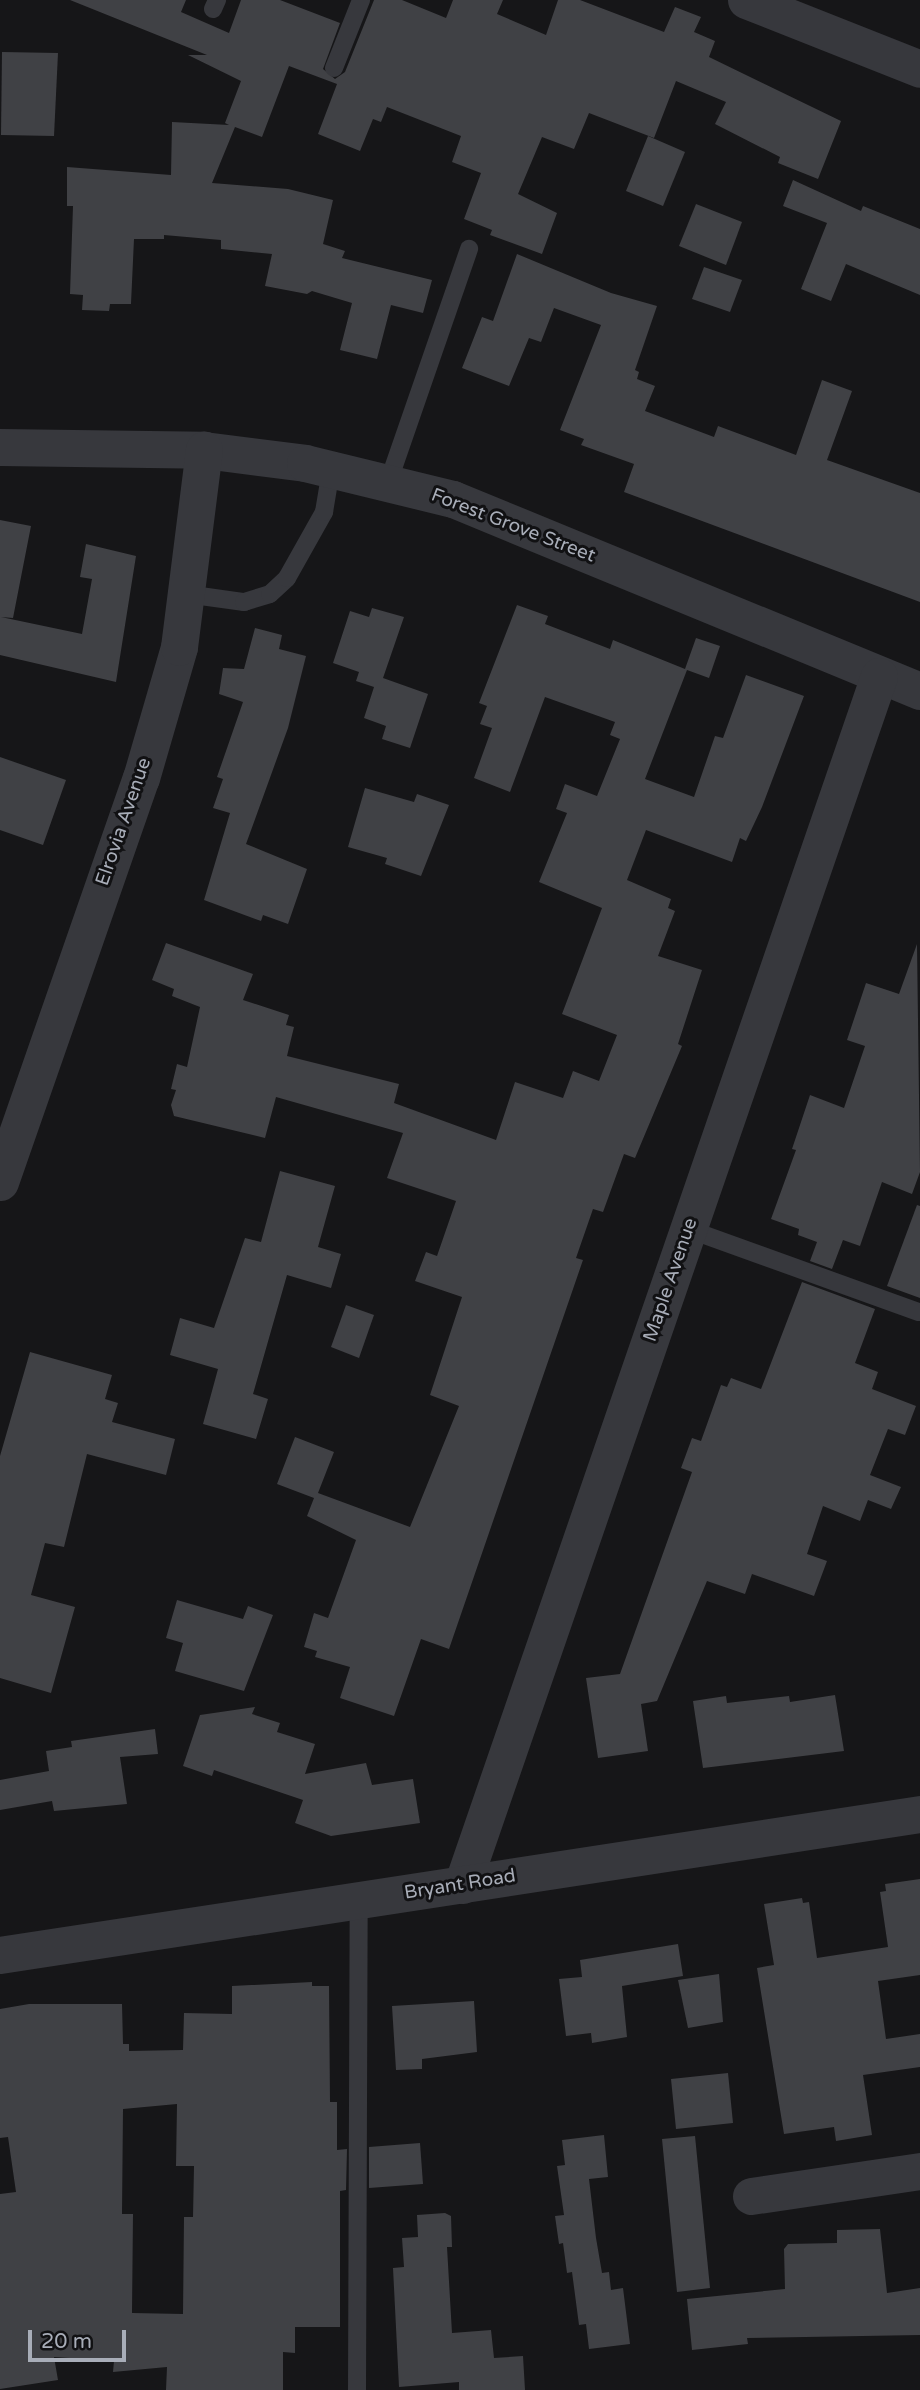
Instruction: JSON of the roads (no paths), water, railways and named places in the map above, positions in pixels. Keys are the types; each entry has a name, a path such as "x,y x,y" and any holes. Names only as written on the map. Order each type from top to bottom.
{"street":[{"path":"746,0 920,69"},
{"name":"Forest Grove Street","path":"0,447 204,450 331,470 453,499 920,691"},
{"name":"Elrovia Avenue","path":"0,1182 141,778 179,647 204,450"},
{"name":"Maple Avenue","path":"463,1885 878,676"},
{"name":"Bryant Road","path":"0,1955 920,1814"},
{"path":"751,2196 920,2171"}],"lane":[{"path":"334,68 361,0"},
{"path":"388,483 469,249"},
{"path":"186,594 244,602 270,594 286,578 324,512 331,470"},
{"path":"688,1229 919,1312"},
{"path":"357,2390 359,1900"}]}
